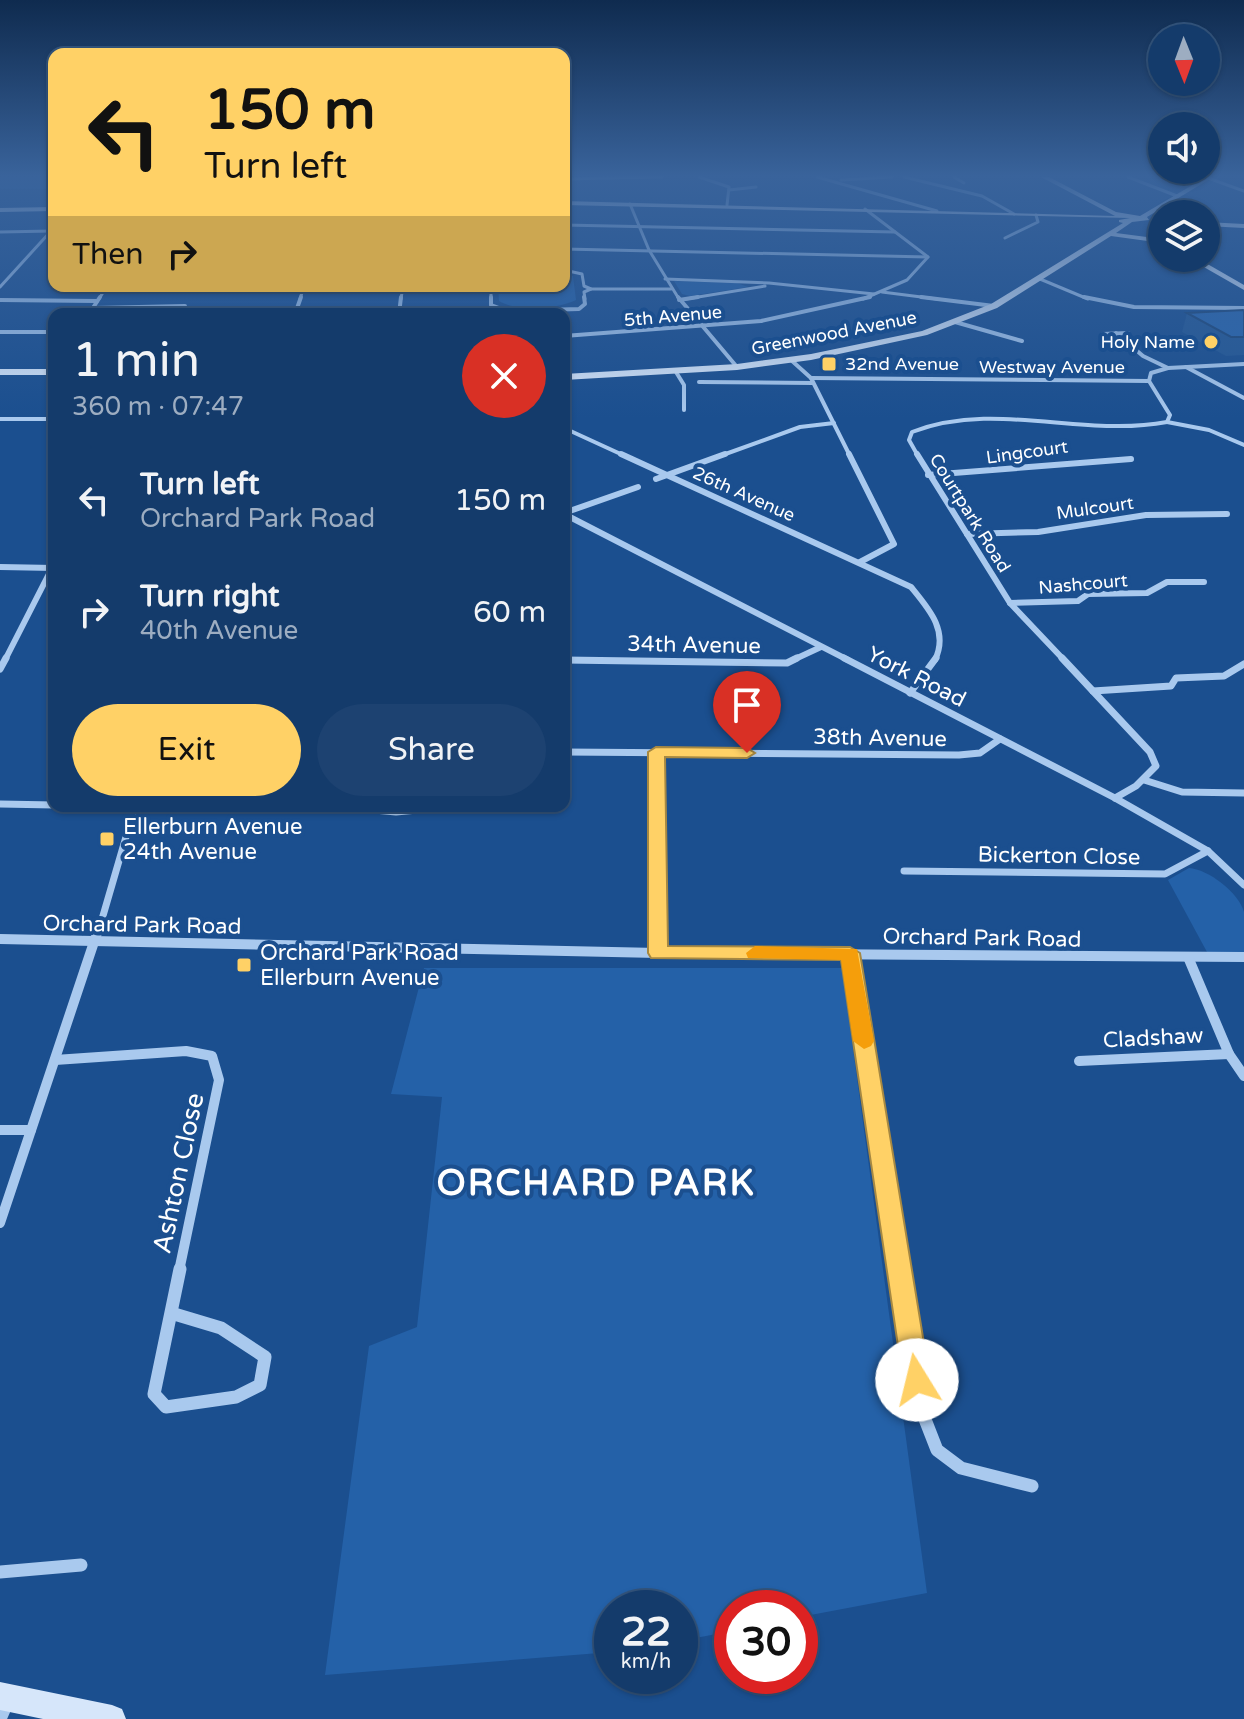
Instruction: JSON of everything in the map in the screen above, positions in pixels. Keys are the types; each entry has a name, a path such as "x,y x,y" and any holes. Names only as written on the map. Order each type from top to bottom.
{"street":[{"path":"0,287 28,257"},
{"path":"651,257 679,300 737,367"},
{"name":"5th Avenue","path":"570,336 702,329 813,311 878,293 910,279 928,257"},
{"name":"Greenwood Avenue","path":"570,377 737,367 875,345 955,322 994,306 1077,257"},
{"path":"570,271 582,274 584,286 591,289 671,289"},
{"path":"1216,272 1244,288"},
{"path":"665,279 769,283 994,306"},
{"path":"1040,279 1063,283 1081,296 1112,304 1244,308"},
{"path":"679,300 769,283"},
{"path":"570,309 579,309 585,304 584,292 591,289"},
{"path":"92,308 103,292"},
{"path":"491,292 491,305 499,308"},
{"path":"0,300 97,301"},
{"path":"92,308 185,306"},
{"path":"955,322 1022,341"},
{"path":"0,332 48,332"},
{"path":"1116,333 1143,356 1168,368"},
{"path":"1103,334 1128,333"},
{"path":"791,360 812,381 894,544 860,562"},
{"path":"1244,364 1168,368 1151,373 1149,381 1170,415 1167,422 1209,430 1244,445"},
{"path":"1186,367 1234,389 1244,398"},
{"path":"0,372 48,372"},
{"path":"676,372 684,385 684,410"},
{"name":"Greenwood Avenue","path":"699,382 812,381"},
{"name":"Westway Avenue","path":"812,381 1149,381"},
{"name":"Courtpark Road","path":"1144,780 1156,766 1150,752 1010,603 909,440 912,432 930,422 960,417 1136,428 1167,422"},
{"path":"0,419 48,419"},
{"path":"656,479 800,427 834,423"},
{"name":"26th Avenue","path":"570,431 911,587 928,606 937,625 941,648 936,664 910,693"},
{"name":"Lingcourt","path":"928,475 988,473 1005,467 1056,465 1077,459 1131,459"},
{"path":"570,512 638,487"},
{"name":"Mulcourt","path":"967,534 1038,532 1146,515 1227,514"},
{"name":"York Road","path":"570,517 1115,798 1208,851 1244,885"},
{"path":"0,567 48,566"},
{"path":"0,669 48,576"},
{"name":"Nashcourt","path":"1010,603 1078,601 1088,594 1147,593 1167,582 1204,582"},
{"name":"34th Avenue","path":"570,660 787,663 821,647"},
{"path":"1093,691 1171,686 1176,678 1224,676 1244,664"},
{"name":"38th Avenue","path":"570,752 959,755 980,753 1000,739"},
{"path":"656,752 658,953"},
{"path":"1115,798 1144,780 1182,792 1244,793"},
{"path":"0,804 48,805"},
{"path":"0,1223 95,941 133,812"},
{"name":"Bickerton Close","path":"904,871 1165,874 1208,851"},
{"name":"Orchard Park Road","path":"0,939 658,953 1244,957"},
{"path":"850,953 921,1409 937,1450 961,1468 1032,1486"},
{"name":"Cladshaw","path":"1188,957 1229,1054 1244,1076"},
{"name":"Ashton Close","path":"55,1060 186,1051 212,1056 219,1080 154,1394 166,1407 236,1397 260,1385 265,1357 245,1341 193,1315 171,1313"},
{"name":"Cladshaw","path":"1079,1061 1229,1054"},
{"path":"0,1130 31,1130"},
{"path":"0,1572 81,1565"},
{"path":"3,1704 112,1719"}],"shaded area":[{"path":"570,275 573,276 576,300 559,306 516,307 499,301 498,292 570,292"},
{"path":"674,281 737,283 748,287 690,296 682,294"},
{"path":"1189,868 1213,877 1236,897 1244,912 1244,952 1207,952 1168,880"},
{"path":"424,968 842,968 927,1593 818,1614 818,1590 714,1590 714,1634 698,1638 698,1590 594,1590 594,1653 325,1675 369,1346 417,1327 442,1097 391,1094"}],"building":[{"path":"1243,310 1244,337 1231,337 1187,313"}],"slow traffic":[{"path":"755,953 850,953 864,1041"}],"place":[{"name":"Holy Name","path":"1211,342"},
{"name":"32nd Avenue","path":"829,364"},
{"name":"Ellerburn Avenue 24th Avenue","path":"107,839"},
{"name":"Orchard Park Road Ellerburn Avenue","path":"244,965"}],"district":[{"name":"ORCHARD PARK","path":"596,1182"}],"route":[{"path":"747,753 656,752 658,953 850,953 917,1380"}]}
